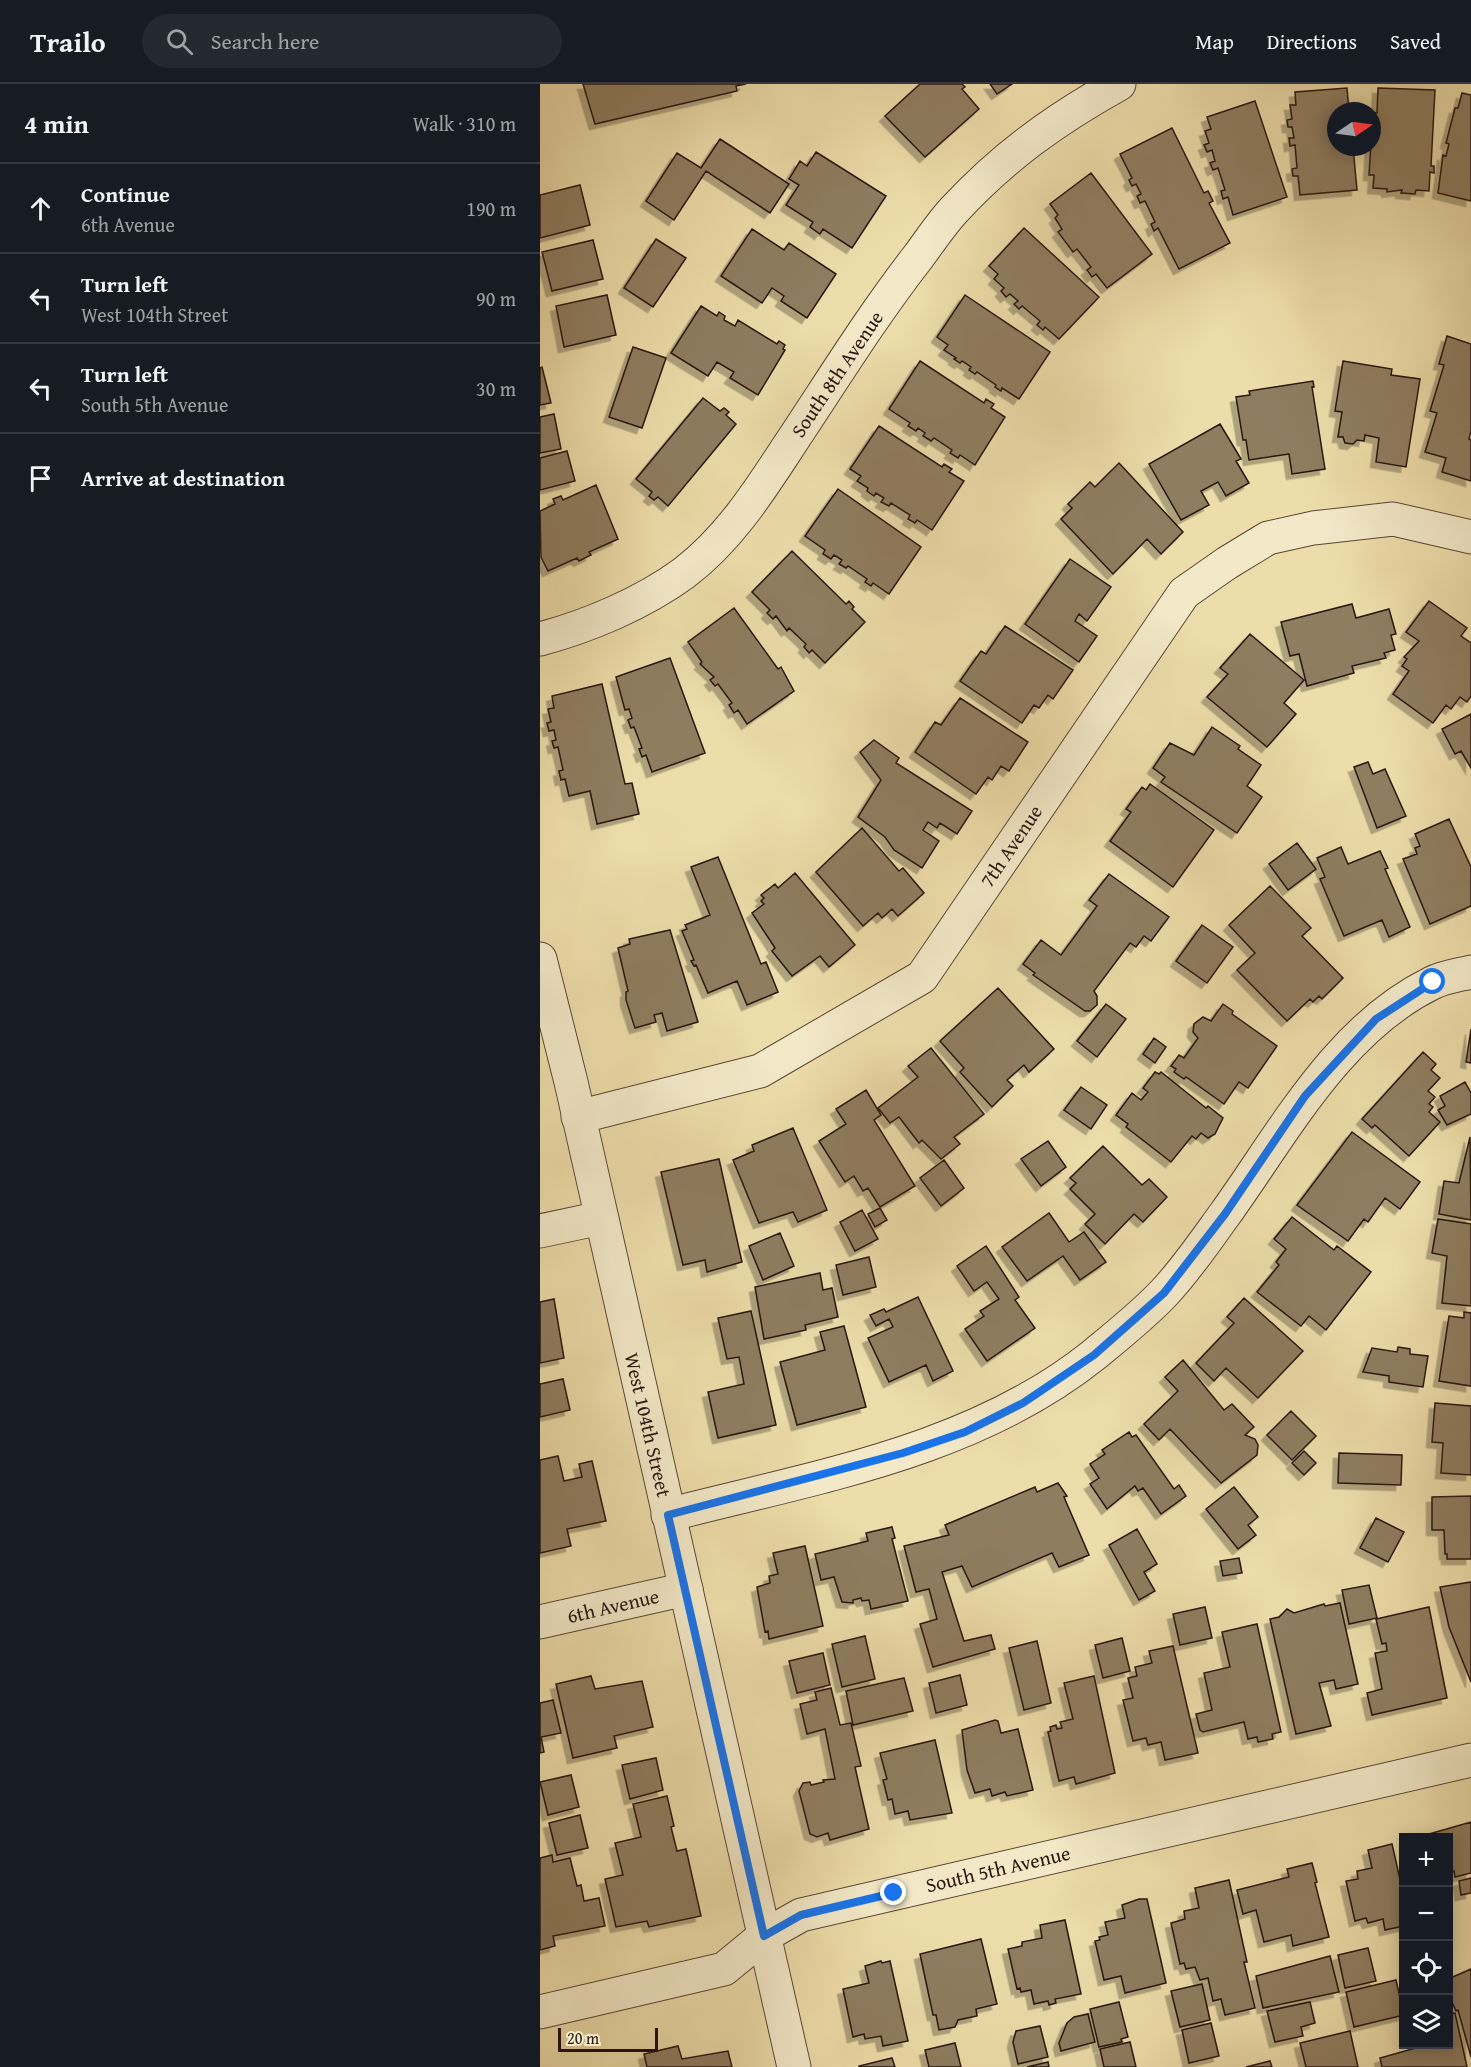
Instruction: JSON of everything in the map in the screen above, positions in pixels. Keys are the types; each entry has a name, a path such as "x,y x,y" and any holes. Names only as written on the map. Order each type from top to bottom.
{"street":[{"name":"South 8th Avenue","path":"540,639 563,633 625,607 684,573 728,532 772,471 892,290 953,211 1015,150 1071,111 1119,84"},
{"name":"7th Avenue","path":"578,1117 760,1071 922,977 1184,593 1227,563 1268,538 1352,522 1393,519 1471,537"},
{"name":"West 104th Street","path":"540,959 794,2067"},
{"path":"668,1515 903,1453 965,1432 1023,1403 1094,1355 1164,1293 1225,1214 1305,1096 1376,1019 1433,982 1471,972"},
{"path":"540,1232 601,1218"},
{"name":"6th Avenue","path":"540,1623 686,1589"},
{"name":"South 5th Avenue","path":"540,2012 724,1969 764,1936 801,1915 1471,1760"}],"building":[{"path":"583,84 746,84 736,86 737,91 595,124"},
{"path":"920,84 962,84 965,87 962,89 979,109 925,157 885,116"},
{"path":"990,84 1012,84 997,94"},
{"path":"1347,88 1348,102 1327,102 1327,156 1354,156 1357,190 1300,195 1298,176 1293,176 1292,169 1297,168 1295,145 1290,146 1289,138 1294,138 1292,127 1288,127 1287,120 1292,119 1290,105 1296,105 1295,92"},
{"path":"1378,88 1435,90 1431,166 1434,166 1434,173 1430,172 1429,191 1416,190 1415,194 1401,193 1402,190 1387,192 1387,189 1373,188 1374,175 1369,175 1370,156 1381,156 1381,102 1377,102"},
{"path":"1462,93 1471,95 1471,201 1438,193 1443,155 1446,156 1449,144 1446,143 1455,108 1458,108"},
{"path":"1255,101 1287,197 1233,215 1228,197 1223,199 1221,191 1225,190 1218,168 1213,170 1210,163 1215,161 1212,150 1207,152 1204,145 1209,143 1205,131 1211,129 1207,117"},
{"path":"1172,128 1204,193 1208,191 1213,201 1209,203 1230,243 1179,269 1158,228 1154,231 1151,224 1155,222 1145,201 1140,203 1137,196 1141,194 1136,184 1132,186 1129,180 1132,178 1120,154"},
{"path":"720,139 789,184 770,213 706,171 674,220 646,201 677,153 701,168"},
{"path":"816,152 886,196 852,248 823,229 820,234 810,227 813,222 786,205 799,185 789,179 800,161 807,166"},
{"path":"1091,173 1152,254 1107,288 1096,274 1092,277 1087,270 1091,267 1077,249 1073,252 1058,232 1062,229 1055,218 1058,215 1050,204"},
{"path":"580,185 590,225 540,238 540,195"},
{"path":"1024,228 1099,297 1059,339 1045,327 1043,330 1037,325 1040,321 1022,306 1019,309 1014,304 1018,301 1010,294 1006,297 1001,291 1004,288 994,279 998,274 989,266"},
{"path":"752,229 784,250 789,243 836,274 807,318 781,301 784,296 772,288 762,303 721,276"},
{"path":"656,239 686,258 653,307 624,288"},
{"path":"593,240 603,279 552,291 542,252"},
{"path":"607,295 616,335 564,347 556,306"},
{"path":"965,295 1050,352 1019,399 1002,388 1001,391 977,372 975,374 969,370 971,367 954,359 956,358 944,350 948,345 937,337"},
{"path":"701,306 717,316 719,312 725,316 724,320 735,326 738,320 777,344 779,341 785,345 783,349 785,350 758,395 730,378 734,372 717,362 708,376 671,353"},
{"path":"1447,336 1471,344 1471,431 1469,439 1471,440 1471,481 1442,472 1446,458 1425,452 1437,413 1430,411 1444,365 1439,364"},
{"path":"633,347 666,358 642,428 609,417"},
{"path":"920,361 984,403 986,399 994,404 991,408 1005,417 975,465 960,455 958,458 950,453 952,450 934,438 931,441 923,436 925,433 918,428 916,431 908,426 910,423 889,409"},
{"path":"1343,361 1392,369 1391,375 1420,379 1406,467 1376,462 1379,438 1365,435 1364,441 1357,440 1353,444 1345,443 1343,437 1338,437 1342,412 1335,411"},
{"path":"542,367 551,403 540,405 540,368"},
{"path":"1313,381 1314,387 1312,387 1325,469 1292,474 1289,454 1249,460 1246,440 1243,440 1236,397 1250,395 1249,391"},
{"path":"703,398 720,411 724,408 729,412 726,415 736,424 668,506 658,497 654,500 649,496 652,492 636,479"},
{"path":"554,414 561,449 540,453 540,417"},
{"path":"1220,424 1241,459 1236,461 1249,483 1226,496 1218,482 1201,491 1209,505 1181,520 1149,464"},
{"path":"879,426 942,467 944,464 952,469 949,472 964,481 932,530 917,520 915,523 908,519 910,515 891,503 889,506 881,502 884,498 876,493 874,496 867,491 868,488 857,481 861,476 850,469"},
{"path":"567,451 575,481 540,490 540,458"},
{"path":"1119,463 1183,532 1161,554 1147,539 1113,574 1061,519 1072,508 1068,504 1090,482 1095,487"},
{"path":"596,485 618,539 589,552 591,555 579,561 577,558 548,571 541,557 540,511 555,504 553,499 561,496 563,500"},
{"path":"838,489 921,547 889,594 873,583 871,586 865,582 867,579 848,566 846,568 839,564 842,560 834,555 831,559 823,554 825,550 805,536"},
{"path":"792,551 846,604 849,601 854,607 852,609 865,622 825,663 812,650 809,653 804,647 806,644 789,628 787,631 776,616 773,619 767,613 770,610 752,592"},
{"path":"1070,559 1111,587 1087,621 1079,614 1075,621 1097,636 1079,662 1025,624"},
{"path":"1429,601 1467,628 1461,636 1471,643 1471,696 1467,702 1460,697 1451,709 1446,705 1433,723 1393,694 1409,671 1402,666 1407,659 1404,657 1419,641 1406,632"},
{"path":"1352,604 1356,618 1389,609 1396,634 1391,635 1395,650 1384,653 1386,658 1352,666 1354,673 1307,686 1299,654 1290,656 1281,622"},
{"path":"734,608 778,669 781,667 794,691 747,724 738,710 734,713 729,705 732,703 718,684 715,686 710,680 714,677 700,664 702,662 688,642"},
{"path":"1005,626 1073,670 1053,699 1048,695 1039,708 1034,705 1022,723 960,681 981,651 986,654"},
{"path":"1250,634 1304,680 1284,703 1296,714 1267,747 1207,697 1228,674 1220,668"},
{"path":"670,658 705,753 652,772 646,755 642,757 639,749 642,748 634,727 631,728 628,720 632,718 629,709 625,710 616,677"},
{"path":"602,684 625,784 632,783 639,814 597,824 590,791 569,796 565,779 561,780 559,771 563,770 558,747 554,748 552,741 556,740 554,730 549,731 547,723 551,722 548,709 554,708 552,696"},
{"path":"960,698 1028,742 1009,771 1001,766 992,780 988,777 976,794 915,752 935,722 941,725"},
{"path":"1471,714 1471,768 1461,751 1455,754 1442,729"},
{"path":"1212,727 1240,746 1238,749 1261,765 1247,786 1262,797 1237,833 1161,782 1165,777 1153,768 1170,743 1194,755"},
{"path":"874,740 899,758 896,763 972,811 957,834 940,823 937,828 928,822 923,830 939,841 922,868 894,850 885,837 858,817 881,780 860,752"},
{"path":"1368,762 1373,774 1385,769 1406,816 1377,828 1354,767"},
{"path":"1150,784 1214,830 1173,887 1110,841 1131,812 1126,809 1142,787 1146,790"},
{"path":"1449,819 1471,867 1471,906 1430,924 1403,859 1417,854 1415,848 1420,846 1415,834"},
{"path":"862,828 899,871 903,868 924,893 898,916 892,909 882,918 878,913 863,926 816,872"},
{"path":"1297,843 1316,869 1288,890 1269,864"},
{"path":"1341,847 1348,864 1380,851 1388,868 1385,869 1410,927 1389,937 1382,920 1344,936 1320,879 1325,877 1317,858"},
{"path":"718,857 761,964 766,962 778,992 747,1005 737,981 708,993 696,965 694,966 691,961 694,960 682,931 687,929 685,925 710,915 691,867"},
{"path":"795,873 855,945 829,967 820,956 792,976 772,951 775,948 752,913 764,904 761,901 764,898 761,895 775,884 778,888"},
{"path":"1109,874 1169,917 1151,941 1144,936 1136,947 1130,943 1094,991 1097,996 1097,1005 1090,1011 1085,1011 1033,975 1035,973 1023,964 1041,940 1061,955 1097,906 1089,900"},
{"path":"1270,886 1311,928 1302,936 1343,978 1322,999 1319,996 1313,1002 1310,999 1287,1021 1237,970 1255,953 1229,925"},
{"path":"1202,925 1233,947 1207,983 1176,961"},
{"path":"670,930 698,1022 667,1031 662,1013 654,1015 656,1022 635,1028 626,1000 628,991 618,948 630,944 629,939"},
{"path":"998,988 1054,1049 1029,1072 1024,1065 1007,1080 1013,1086 992,1107 960,1072 964,1068 940,1041"},
{"path":"1106,1004 1126,1019 1097,1057 1077,1041"},
{"path":"1223,1004 1233,1011 1232,1014 1277,1046 1248,1088 1239,1082 1224,1104 1186,1077 1184,1079 1174,1072 1176,1069 1171,1066 1179,1055 1184,1058 1198,1038 1193,1032 1194,1024 1203,1017 1211,1021"},
{"path":"1471,1029 1471,1063 1466,1062"},
{"path":"1154,1038 1166,1047 1155,1063 1143,1054"},
{"path":"931,1048 984,1114 954,1137 960,1144 941,1159 922,1140 919,1143 899,1117 890,1123 878,1108 918,1077 908,1066"},
{"path":"1423,1052 1436,1064 1431,1070 1440,1078 1428,1091 1435,1097 1429,1104 1433,1107 1429,1112 1440,1122 1409,1156 1375,1125 1372,1128 1362,1119"},
{"path":"1155,1072 1159,1074 1161,1072 1206,1108 1208,1106 1223,1118 1215,1134 1208,1138 1201,1133 1196,1139 1192,1136 1171,1162 1126,1127 1128,1124 1116,1115 1132,1093 1141,1100 1148,1092 1143,1088"},
{"path":"1465,1082 1471,1093 1471,1114 1447,1125 1438,1110 1445,1106 1440,1096"},
{"path":"1081,1087 1107,1105 1091,1129 1064,1110"},
{"path":"866,1090 881,1115 874,1120 915,1186 880,1207 868,1188 863,1191 854,1176 845,1182 819,1141 846,1124 836,1109"},
{"path":"793,1128 827,1210 798,1222 793,1212 759,1223 733,1160 754,1151 752,1145"},
{"path":"1352,1132 1420,1182 1400,1209 1385,1198 1368,1222 1364,1219 1348,1241 1297,1205"},
{"path":"1470,1137 1471,1220 1439,1214 1444,1181 1459,1183"},
{"path":"1048,1141 1066,1167 1041,1186 1021,1159"},
{"path":"1103,1146 1142,1185 1149,1179 1167,1197 1143,1222 1134,1214 1105,1244 1085,1224 1095,1214 1070,1189 1076,1183 1070,1178"},
{"path":"719,1159 742,1262 707,1272 705,1260 683,1265 661,1172"},
{"path":"944,1160 964,1188 941,1206 920,1178"},
{"path":"880,1208 887,1220 875,1227 868,1214"},
{"path":"862,1210 878,1239 855,1251 840,1222"},
{"path":"1049,1213 1069,1242 1084,1232 1106,1262 1080,1280 1063,1256 1027,1281 1002,1247"},
{"path":"1292,1217 1334,1250 1337,1246 1371,1272 1326,1330 1309,1316 1301,1326 1257,1292 1279,1265 1276,1262 1286,1249 1274,1239"},
{"path":"1438,1219 1471,1224 1471,1306 1442,1303 1447,1256 1432,1253"},
{"path":"780,1233 794,1266 763,1280 749,1246"},
{"path":"986,1246 1019,1297 1015,1300 1035,1328 987,1361 965,1329 984,1316 980,1311 999,1299 987,1282 974,1291 957,1266"},
{"path":"869,1257 876,1287 843,1295 836,1265"},
{"path":"820,1273 823,1290 832,1288 838,1317 805,1325 806,1330 764,1339 755,1287"},
{"path":"918,1297 953,1371 933,1381 926,1365 889,1382 868,1338 893,1327 889,1319 876,1326 870,1315 884,1309 886,1312"},
{"path":"1244,1298 1303,1351 1258,1398 1226,1368 1214,1381 1196,1363 1234,1323 1227,1317"},
{"path":"554,1299 564,1358 540,1363 540,1302"},
{"path":"751,1311 776,1425 718,1438 708,1392 744,1384 739,1357 727,1359 718,1318"},
{"path":"1464,1312 1471,1313 1471,1386 1439,1381 1449,1316 1464,1318"},
{"path":"844,1326 866,1407 797,1425 780,1362 825,1350 820,1332"},
{"path":"1398,1347 1410,1349 1410,1354 1428,1356 1423,1387 1389,1382 1389,1376 1363,1372 1372,1348 1397,1352"},
{"path":"1183,1360 1224,1410 1232,1404 1254,1427 1245,1435 1255,1439 1258,1445 1257,1455 1221,1483 1170,1429 1159,1440 1144,1424 1178,1391 1165,1377"},
{"path":"563,1379 570,1410 540,1417 540,1384"},
{"path":"1435,1403 1471,1406 1471,1475 1441,1473 1443,1443 1432,1442"},
{"path":"1291,1411 1316,1436 1292,1460 1267,1435"},
{"path":"1129,1432 1132,1437 1136,1435 1174,1489 1179,1485 1186,1496 1161,1514 1143,1488 1138,1491 1135,1486 1107,1509 1090,1484 1099,1478 1090,1464 1105,1454 1102,1450"},
{"path":"1304,1451 1316,1463 1304,1475 1292,1463"},
{"path":"1339,1453 1402,1455 1401,1485 1338,1483"},
{"path":"558,1456 564,1481 582,1477 579,1464 592,1461 606,1521 567,1529 571,1546 540,1553 540,1460"},
{"path":"1058,1483 1067,1496 1064,1497 1089,1555 1059,1567 1052,1553 972,1587 962,1566 942,1572 964,1641 991,1635 995,1649 933,1667 920,1624 937,1619 929,1589 916,1592 904,1546 949,1535 945,1525 1035,1487 1037,1492"},
{"path":"1234,1487 1258,1517 1248,1525 1256,1535 1238,1549 1206,1509"},
{"path":"1471,1496 1471,1559 1447,1559 1444,1530 1432,1530 1432,1497"},
{"path":"1376,1518 1404,1532 1388,1562 1360,1548"},
{"path":"892,1527 895,1538 892,1539 908,1601 871,1609 869,1600 862,1601 861,1598 853,1600 853,1603 842,1602 834,1577 821,1580 815,1554 868,1541 866,1533"},
{"path":"1137,1529 1157,1564 1144,1572 1155,1591 1139,1600 1109,1545"},
{"path":"805,1546 823,1626 769,1639 768,1631 765,1632 757,1587 770,1583 769,1576 778,1574 773,1553"},
{"path":"1239,1558 1242,1573 1223,1576 1220,1561"},
{"path":"1471,1582 1471,1682 1449,1627 1440,1587"},
{"path":"1369,1585 1377,1618 1349,1624 1342,1590"},
{"path":"1340,1603 1358,1684 1336,1689 1334,1680 1319,1683 1331,1726 1296,1734 1270,1619 1279,1617 1287,1609 1294,1613 1324,1604 1325,1606"},
{"path":"1205,1607 1212,1638 1180,1645 1173,1614"},
{"path":"1429,1607 1447,1698 1372,1715 1367,1693 1382,1689 1375,1653 1387,1651 1386,1643 1382,1644 1376,1619"},
{"path":"1257,1624 1281,1732 1272,1734 1273,1739 1258,1742 1257,1737 1248,1739 1244,1722 1203,1732 1200,1730 1196,1714 1212,1710 1204,1673 1230,1667 1222,1632"},
{"path":"865,1636 875,1679 842,1687 832,1644"},
{"path":"1122,1638 1130,1671 1103,1678 1095,1645"},
{"path":"1037,1641 1051,1703 1024,1710 1009,1648"},
{"path":"1173,1646 1198,1753 1165,1760 1161,1742 1148,1745 1146,1738 1133,1741 1123,1700 1133,1698 1128,1678 1137,1676 1135,1667 1152,1663 1149,1651"},
{"path":"823,1653 830,1685 797,1693 789,1661"},
{"path":"960,1675 967,1705 936,1713 929,1683"},
{"path":"591,1676 595,1689 642,1681 653,1727 614,1736 617,1748 573,1758 556,1684"},
{"path":"1094,1676 1115,1773 1076,1784 1074,1777 1059,1781 1048,1732 1051,1731 1050,1727 1056,1725 1057,1729 1062,1728 1060,1722 1073,1719 1064,1683"},
{"path":"904,1678 913,1711 853,1725 846,1691"},
{"path":"831,1688 840,1725 851,1723 861,1766 855,1767 869,1829 830,1840 828,1833 817,1837 810,1834 799,1791 803,1783 810,1782 811,1785 824,1782 823,1780 835,1779 825,1729 807,1734 800,1704 817,1700 815,1692"},
{"path":"553,1700 561,1733 541,1737 544,1752 540,1753 540,1703"},
{"path":"998,1721 1001,1733 1018,1729 1033,1790 1007,1796 1005,1792 992,1796 990,1789 975,1793 967,1770 962,1730"},
{"path":"935,1740 952,1813 910,1820 908,1811 895,1814 892,1799 888,1800 883,1780 887,1779 880,1753"},
{"path":"656,1758 663,1790 630,1799 622,1765"},
{"path":"571,1775 579,1807 548,1815 540,1782"},
{"path":"667,1796 677,1851 686,1849 701,1916 649,1927 647,1921 616,1927 605,1879 623,1875 615,1843 641,1837 633,1804"},
{"path":"580,1815 588,1848 557,1855 549,1823"},
{"path":"1471,1822 1471,1873 1455,1877 1453,1833 1432,1833"},
{"path":"1392,1844 1399,1875 1399,1927 1385,1930 1383,1919 1368,1923 1366,1918 1355,1921 1346,1881 1358,1879 1357,1871 1372,1868 1368,1850"},
{"path":"552,1855 553,1862 570,1858 577,1886 581,1885 584,1901 599,1898 605,1926 553,1936 555,1946 540,1950 540,1858"},
{"path":"1312,1863 1329,1937 1293,1946 1291,1935 1264,1942 1256,1910 1243,1914 1237,1890 1289,1877 1287,1869"},
{"path":"1471,1878 1471,1893 1461,1895 1459,1881"},
{"path":"1229,1880 1255,2008 1225,2015 1221,1999 1213,2001 1208,1978 1200,1980 1195,1967 1186,1969 1184,1963 1180,1964 1171,1923 1185,1919 1184,1911 1199,1908 1195,1888"},
{"path":"1139,1899 1147,1899 1166,1983 1125,1993 1121,1976 1104,1980 1095,1941 1100,1940 1099,1937 1108,1935 1105,1922 1125,1918 1122,1905"},
{"path":"1065,1920 1081,1994 1055,1999 1056,2003 1049,2005 1048,2001 1034,2004 1031,1990 1021,1992 1020,1988 1017,1989 1008,1949 1022,1946 1022,1942 1042,1938 1040,1925"},
{"path":"981,1939 997,2004 976,2009 977,2016 958,2020 955,2027 939,2030 936,2015 933,2015 920,1954"},
{"path":"1368,1948 1376,1981 1345,1988 1338,1955"},
{"path":"1330,1956 1339,1992 1263,2008 1256,1976"},
{"path":"881,1961 882,1963 890,1961 908,2041 883,2046 881,2036 865,2039 864,2034 853,2037 843,1989 869,1983 865,1966"},
{"path":"1471,1969 1471,2057 1458,2010 1456,2011 1453,2004 1453,1977"},
{"path":"1396,1980 1399,1993 1399,2016 1354,2027 1346,1992"},
{"path":"1202,1984 1210,2020 1180,2027 1171,1991"},
{"path":"1119,2002 1128,2037 1121,2039 1122,2042 1099,2047 1090,2009"},
{"path":"1310,2002 1315,2023 1301,2027 1303,2036 1275,2042 1267,2011"},
{"path":"1453,2013 1455,2013 1467,2067 1382,2067 1380,2058 1412,2049 1453,2049"},
{"path":"1088,2014 1095,2042 1061,2051 1059,2043 1067,2023 1074,2017"},
{"path":"1211,2023 1219,2056 1189,2063 1182,2030"},
{"path":"1040,2026 1048,2057 1018,2064 1013,2042 1016,2031"},
{"path":"1350,2031 1358,2067 1306,2067 1300,2043"},
{"path":"1130,2042 1136,2067 1104,2067 1100,2049"},
{"path":"955,2043 961,2067 929,2067 925,2050"},
{"path":"678,2046 682,2059 728,2051 732,2067 647,2067 644,2054"},
{"path":"892,2058 895,2067 859,2067 859,2066"},
{"path":"1270,2061 1272,2067 1246,2067"},
{"path":"1048,2062 1049,2067 1027,2067"}],"route":[{"path":"894,1893 801,1915 764,1936 668,1515 903,1453 965,1432 1023,1403 1094,1355 1164,1293 1225,1214 1305,1096 1376,1019 1433,982"}]}
